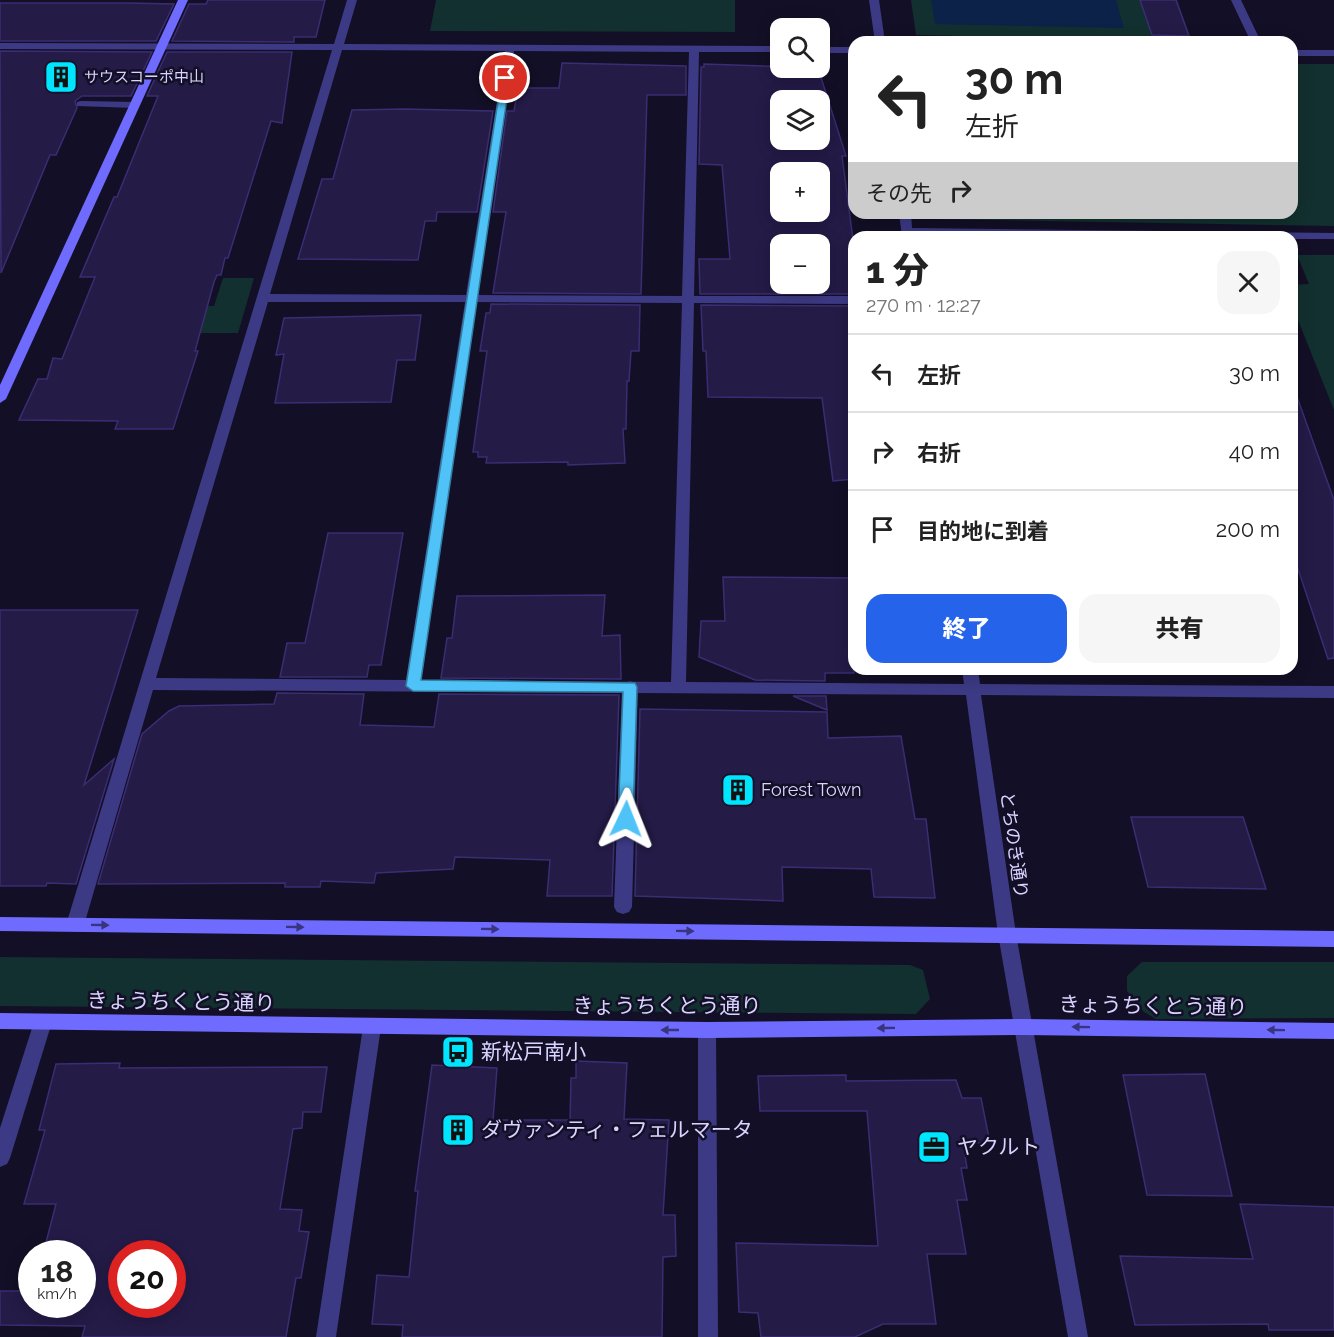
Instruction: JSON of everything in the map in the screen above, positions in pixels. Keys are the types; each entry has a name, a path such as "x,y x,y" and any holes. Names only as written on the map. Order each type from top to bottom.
{"street":[{"path":"0,399 183,0"},
{"path":"75,925 352,0"},
{"path":"874,0 879,36"},
{"path":"1236,0 1253,36"},
{"path":"0,46 770,50"},
{"path":"413,686 510,48"},
{"path":"678,687 694,49"},
{"path":"830,50 848,50"},
{"path":"1298,53 1334,53"},
{"path":"81,104 135,105"},
{"path":"1298,237 1334,237"},
{"path":"262,298 848,300"},
{"name":"とちのき通り","path":"971,675 1007,934 1078,1337"},
{"path":"147,684 1334,692"},
{"path":"623,907 630,687"},
{"path":"0,924 1334,939"},
{"name":"きょうちくとう通り","path":"0,1021 707,1030 1024,1027 1334,1031"},
{"path":"0,1158 43,1022"},
{"path":"326,1337 372,1027"},
{"path":"707,1030 708,1337"}],"green space":[{"path":"436,0 735,0 735,32 430,31"},
{"path":"911,0 1177,0 1190,36 961,36 916,35"},
{"path":"1298,64 1334,64 1334,226 932,219 1298,219"},
{"path":"1298,255 1334,255 1334,410 1298,320 1298,285 1309,284"},
{"path":"223,278 254,278 238,333 198,333 168,306 214,306"},
{"path":"0,957 910,965 923,970 930,999 916,1014 0,1006"},
{"path":"1142,962 1334,962 1334,1018 1156,1019 1144,1012 1127,991 1127,976"}],"water":[{"path":"931,0 1116,0 1124,28 935,24"}],"building":[{"path":"208,0 325,0 316,37 294,37 294,42 172,41 189,4 206,4"},
{"path":"1140,0 1176,0 1189,36 1152,35"},
{"path":"0,3 174,4 156,41 0,41"},
{"path":"0,51 152,52 131,96 82,96 75,101 77,108 56,155 50,155 1,273"},
{"path":"167,52 292,52 282,123 271,121 228,258 225,258 221,275 217,275 214,282 195,351 198,351 173,429 115,429 118,421 19,420 38,379 47,379 53,358 62,359 95,277 80,277 114,197 117,197 158,96 147,96"},
{"path":"562,63 686,66 686,95 647,95 641,294 493,293 506,212 493,212 507,111 514,111 518,88 559,88"},
{"path":"704,64 770,66 770,78 821,78 825,90 770,90 770,150 830,150 830,106 846,156 842,156 848,219 850,219 852,231 848,231 848,294 830,294 830,234 770,234 770,294 700,294 699,259 730,259 722,165 699,164 701,67 704,67"},
{"path":"352,110 493,111 477,212 437,212 436,221 425,221 418,260 298,259 322,179 333,179"},
{"path":"491,304 640,305 639,351 631,351 629,381 627,381 626,429 623,429 625,463 568,465 568,462 486,463 487,457 478,457 478,452 473,452 487,351 480,351 486,313 490,313"},
{"path":"701,305 848,306 848,480 833,481 822,398 708,397 706,351 703,351"},
{"path":"421,315 415,360 397,360 391,402 275,403 284,354 276,355 284,318"},
{"path":"1298,400 1334,500 1334,658 1328,659 1298,569"},
{"path":"328,533 403,533 381,665 369,665 367,677 280,677 287,643 305,643"},
{"path":"723,577 848,578 848,673 825,673 825,681 755,680 699,657 701,621 725,621"},
{"path":"605,595 602,636 620,635 621,679 441,678 447,638 452,638 457,596"},
{"path":"0,610 138,610 84,785 114,759 76,884 0,886"},
{"path":"277,693 364,694 360,725 434,727 439,694 619,695 612,896 547,896 550,860 455,857 453,869 376,873 374,883 321,881 320,887 285,887 285,883 98,884 142,734 169,711 179,706 274,704"},
{"path":"793,696 826,696 827,710"},
{"name":"Forest Town","path":"640,709 827,712 828,738 901,736 915,819 926,819 935,898 874,897 871,869 782,867 783,901 635,896"},
{"path":"1131,817 1243,817 1266,889 1148,887"},
{"path":"576,1061 627,1063 624,1119 669,1120 663,1215 675,1215 676,1256 663,1257 662,1337 402,1337 403,1325 372,1324 377,1275 409,1277 418,1191 415,1191 432,1065 497,1068 493,1120 570,1120 571,1078 576,1078"},
{"path":"120,1063 119,1068 327,1067 321,1112 303,1112 302,1128 293,1129 280,1209 302,1210 299,1231 309,1232 301,1278 296,1278 286,1337 82,1337 85,1326 0,1325 0,1291 18,1291 18,1318 96,1318 96,1240 47,1240 56,1204 24,1204 45,1130 39,1130 56,1064"},
{"path":"1205,1074 1232,1196 1147,1195 1123,1075"},
{"path":"846,1075 846,1081 956,1080 962,1098 981,1098 990,1143 963,1143 967,1168 961,1168 967,1200 957,1200 966,1254 927,1254 936,1324 883,1324 855,1337 761,1337 758,1313 739,1312 736,1243 878,1246 867,1111 760,1111 758,1076"},
{"path":"1240,1204 1334,1207 1334,1330 1269,1330 1268,1324 1135,1325 1120,1256 1253,1259"}],"place":[{"name":"サウスコーポ中山","path":"61,77"},
{"name":"Forest Town","path":"738,790"},
{"name":"新松戸南小","path":"458,1052"},
{"name":"ダヴァンティ・フェルマータ","path":"458,1130"},
{"name":"ヤクルト","path":"934,1147"}],"route":[{"path":"505,78 470,322 413,686 630,687 626,819"}]}
